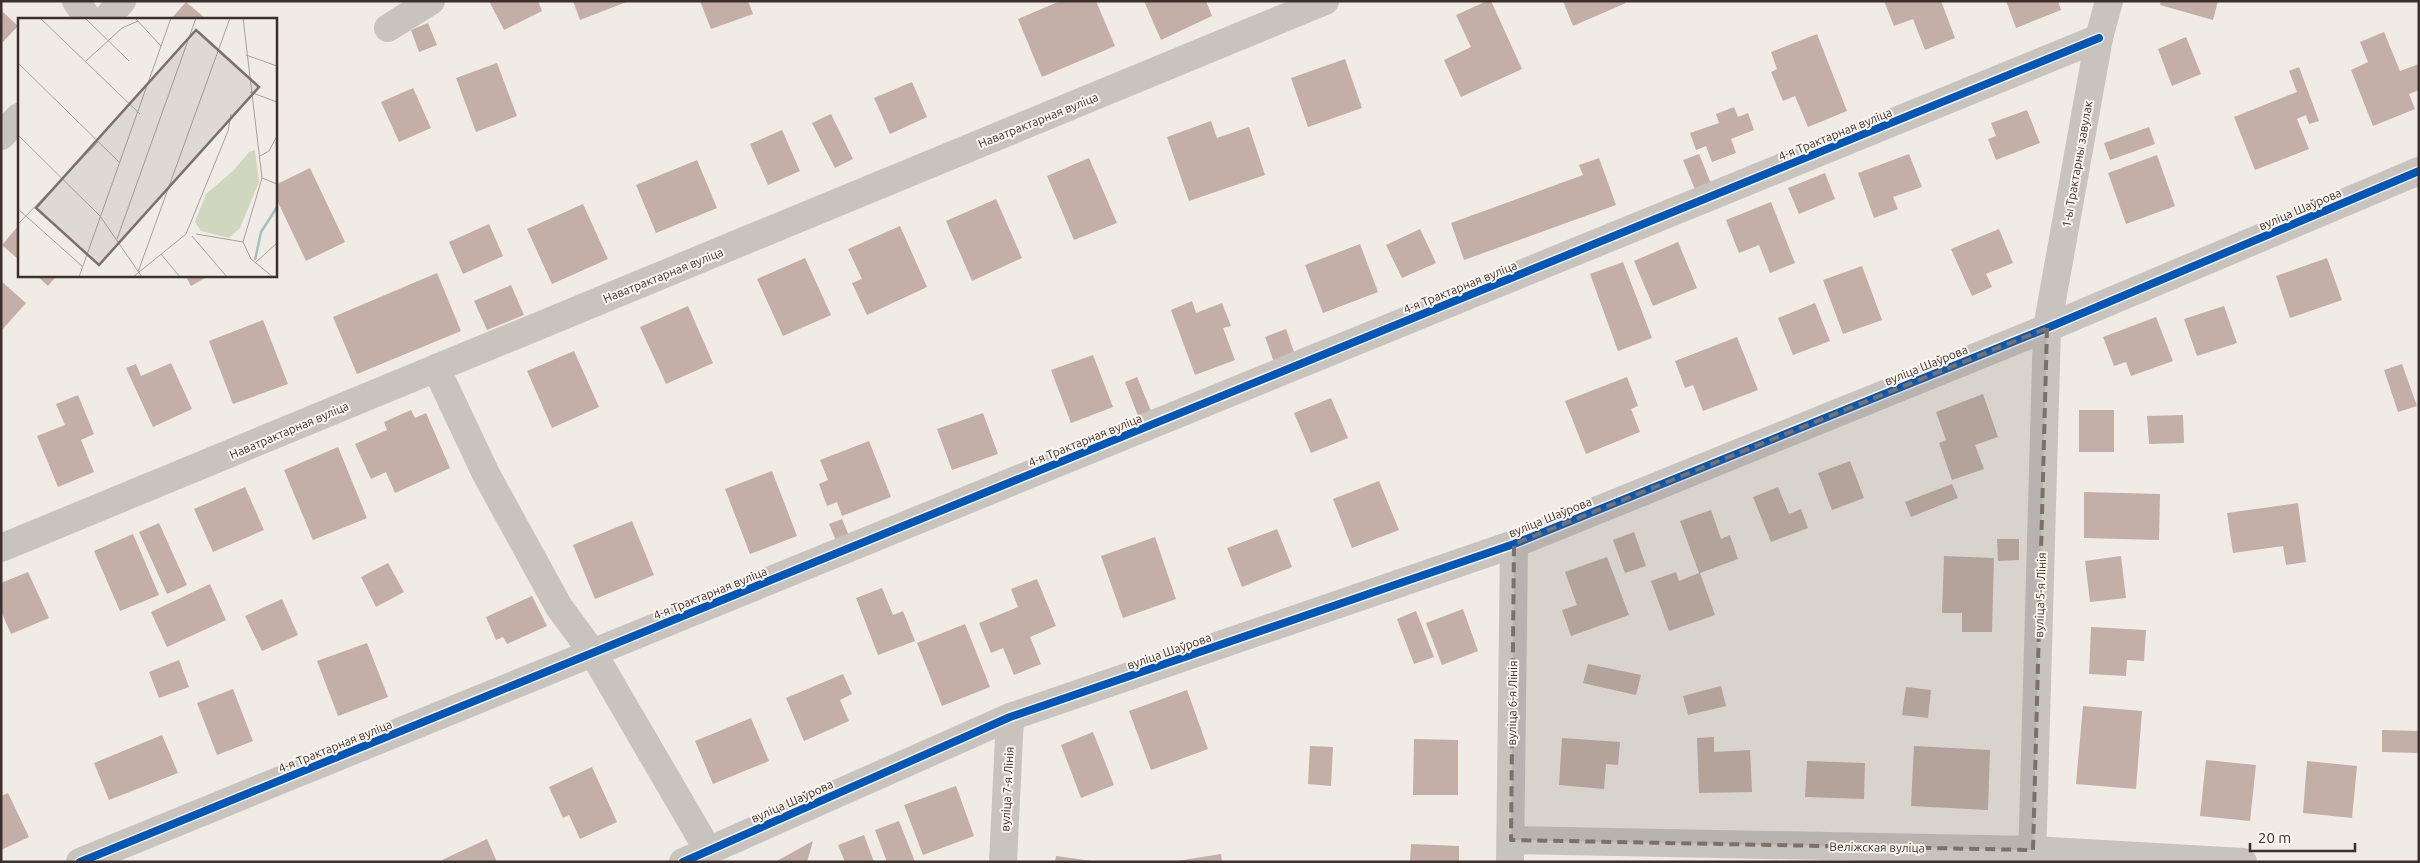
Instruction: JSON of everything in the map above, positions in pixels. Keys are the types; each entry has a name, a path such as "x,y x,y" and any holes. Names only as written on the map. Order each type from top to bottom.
{"street":[{"path":"76,1 87,18"},
{"path":"107,18 122,1"},
{"path":"388,28 431,1"},
{"name":"Наватрактарная вуліца","path":"1,548 1325,1"},
{"name":"1-ы Трактарны завулак","path":"2047,328 2099,38 2109,1"},
{"name":"4-я Трактарная вуліца","path":"80,862 2099,38"},
{"path":"1,136 18,118"},
{"name":"вуліца Шаўрова","path":"683,862 1010,717 1514,544 2047,328 2419,171"},
{"name":"вуліца 5-я Лінія","path":"2032,856 2047,328"},
{"path":"436,368 486,474 558,607 594,653 708,850"},
{"name":"вуліца 6-я Лінія","path":"1510,851 1514,544"},
{"name":"вуліца 7-я Лінія","path":"1003,862 1010,717"},
{"name":"Веліжская вуліца","path":"1510,851 2032,856 2243,862"}],"highlighted area":[{"path":"2047,328 2033,850 1511,840 1514,544"}],"building":[{"path":"489,1 538,1 542,11 504,30"},
{"path":"573,1 629,1 580,20"},
{"path":"700,1 748,1 753,14 711,29"},
{"path":"1060,1 1096,1 1115,46 1042,77 1018,19"},
{"path":"1144,1 1206,1 1212,16 1161,40"},
{"path":"1491,1 1522,69 1461,97 1444,60 1471,47 1456,15"},
{"path":"1563,1 1625,1 1626,3 1573,26"},
{"path":"1884,1 1941,1 1955,38 1925,50 1913,19 1894,26"},
{"path":"2006,1 2058,1 2061,10 2016,28"},
{"path":"2161,1 2218,1 2213,20 2160,5"},
{"path":"186,2 205,18 172,18"},
{"path":"1,10 18,26 1,44"},
{"path":"428,23 437,45 419,52 411,30"},
{"path":"2384,32 2400,71 2419,64 2419,90 2409,94 2415,109 2373,126 2351,70 2368,62 2360,42"},
{"path":"1817,34 1847,111 1808,127 1795,96 1783,101 1771,72 1777,69 1771,52"},
{"path":"2186,37 2201,74 2172,86 2158,49"},
{"path":"1345,59 1362,108 1308,127 1291,78"},
{"path":"497,63 517,116 476,132 456,78"},
{"path":"2299,67 2319,121 2309,124 2306,115 2297,119 2309,149 2255,170 2234,117 2297,92 2289,71"},
{"path":"912,82 927,117 890,134 874,98"},
{"path":"413,88 431,128 399,142 381,102"},
{"path":"1734,107 1738,117 1748,113 1754,130 1731,139 1736,153 1712,162 1706,146 1696,150 1690,133 1719,123 1716,114"},
{"path":"2027,110 2040,143 1996,160 1988,139 1996,136 1991,123"},
{"path":"831,114 853,159 835,168 812,123"},
{"path":"1211,121 1217,138 1249,127 1265,175 1189,201 1167,137"},
{"path":"2149,127 2155,144 2110,160 2104,143"},
{"path":"782,130 800,171 768,185 750,144"},
{"path":"1699,154 1712,186 1696,192 1683,160"},
{"path":"1909,154 1922,187 1893,197 1898,209 1874,218 1858,173"},
{"path":"2157,155 2175,206 2126,224 2108,173"},
{"path":"1089,158 1117,223 1074,240 1047,176"},
{"path":"1599,158 1616,205 1464,260 1451,223 1583,175 1579,165"},
{"path":"697,160 717,208 656,233 636,185"},
{"path":"310,168 345,242 306,261 276,198 276,185"},
{"path":"1825,173 1835,199 1799,214 1788,188"},
{"path":"996,199 1022,258 972,281 946,221"},
{"path":"1771,202 1795,263 1770,273 1759,245 1739,253 1726,220"},
{"path":"583,204 608,259 552,284 527,229"},
{"path":"489,224 503,256 463,274 449,242"},
{"path":"18,226 18,259 2,245"},
{"path":"900,226 927,287 867,315 852,283 862,279 848,249"},
{"path":"1420,229 1436,263 1402,278 1386,245"},
{"path":"1999,229 2013,263 1986,274 1992,287 1972,296 1951,249"},
{"path":"1678,242 1697,288 1653,306 1634,261"},
{"path":"1360,244 1378,292 1323,313 1305,265"},
{"path":"805,258 831,315 783,336 757,279"},
{"path":"2327,258 2342,300 2290,318 2276,276"},
{"path":"1623,262 1652,338 1618,351 1590,274"},
{"path":"1862,266 1882,320 1843,334 1823,280"},
{"path":"437,273 461,331 357,374 333,317"},
{"path":"37,276 56,276 48,286"},
{"path":"186,276 208,276 191,286"},
{"path":"1,281 26,303 1,331"},
{"path":"511,285 524,315 487,330 474,301"},
{"path":"1192,301 1196,313 1222,303 1231,326 1223,328 1235,360 1195,375 1171,310"},
{"path":"1815,303 1830,341 1793,355 1778,318"},
{"path":"688,306 713,363 666,384 640,327"},
{"path":"2224,306 2237,343 2197,356 2184,319"},
{"path":"2156,317 2173,361 2131,376 2126,362 2114,366 2103,337"},
{"path":"263,320 288,384 233,404 209,341"},
{"path":"1286,329 1296,358 1275,365 1265,337"},
{"path":"1737,337 1758,390 1703,411 1693,385 1685,388 1675,361"},
{"path":"574,351 599,407 552,428 527,371"},
{"path":"1093,355 1113,407 1071,423 1051,370"},
{"path":"171,363 192,409 153,427 126,368 136,364 141,376"},
{"path":"2402,364 2417,406 2398,412 2384,370"},
{"path":"1137,377 1153,416 1140,421 1125,382"},
{"path":"1627,377 1638,406 1631,409 1640,432 1586,454 1565,401"},
{"path":"1983,394 1998,437 1975,445 1984,469 1952,480 1939,443 1946,440 1936,412"},
{"path":"78,395 94,434 81,440 94,472 58,487 37,436 65,425 56,404"},
{"path":"1331,398 1348,438 1311,453 1294,413"},
{"path":"411,410 415,418 426,413 450,468 395,493 386,472 371,479 355,444 387,430 384,422"},
{"path":"2079,410 2114,410 2114,452 2079,452"},
{"path":"983,413 998,454 952,470 937,429"},
{"path":"2183,415 2184,443 2149,444 2147,416"},
{"path":"869,441 891,497 842,516 837,502 827,506 819,484 828,480 820,460"},
{"path":"338,447 367,518 313,540 284,470"},
{"path":"1850,461 1864,498 1832,510 1818,473"},
{"path":"772,471 797,536 750,554 725,489"},
{"path":"1379,481 1399,530 1352,548 1333,499"},
{"path":"1952,484 1958,498 1911,517 1905,502"},
{"path":"245,487 264,530 213,552 194,509"},
{"path":"1778,487 1789,514 1801,509 1808,528 1771,542 1753,497"},
{"path":"2084,492 2160,494 2159,540 2084,538"},
{"path":"2298,503 2306,562 2286,565 2283,546 2233,553 2227,513"},
{"path":"1711,510 1721,539 1730,535 1738,559 1700,573 1715,615 1669,631 1651,581 1676,572 1679,581 1699,573 1680,521"},
{"path":"842,519 850,538 837,543 829,524"},
{"path":"632,521 654,575 595,599 573,545"},
{"path":"159,523 187,585 167,594 139,532"},
{"path":"1277,529 1292,567 1242,587 1227,548"},
{"path":"1634,532 1646,566 1625,573 1613,540"},
{"path":"133,534 159,595 120,611 94,551"},
{"path":"1155,537 1176,599 1123,618 1101,556"},
{"path":"1997,539 2019,539 2019,560 1998,561"},
{"path":"1944,556 1994,558 1992,632 1962,632 1962,613 1942,613"},
{"path":"2121,556 2126,598 2090,602 2085,561"},
{"path":"1607,557 1629,615 1571,636 1562,610 1577,605 1565,572"},
{"path":"388,563 404,592 376,607 361,577"},
{"path":"28,572 49,618 11,634 1,611 1,583"},
{"path":"1037,579 1056,626 1030,637 1041,664 1014,675 1003,648 991,653 979,623 1018,607 1011,589"},
{"path":"210,584 226,620 167,647 151,612"},
{"path":"882,588 893,615 903,611 915,641 878,655 856,598"},
{"path":"532,596 547,626 507,644 503,637 496,640 486,617"},
{"path":"282,599 298,635 262,651 245,616"},
{"path":"1463,609 1478,651 1442,665 1426,623"},
{"path":"1416,611 1434,657 1414,664 1397,619"},
{"path":"965,624 990,687 942,706 917,643"},
{"path":"2091,627 2146,630 2144,661 2127,660 2126,676 2089,674"},
{"path":"367,643 388,697 338,716 317,661"},
{"path":"179,660 189,687 159,698 149,672"},
{"path":"1588,664 1641,675 1636,695 1583,683"},
{"path":"843,674 852,694 840,700 849,721 804,741 786,698"},
{"path":"1721,686 1726,706 1688,715 1683,696"},
{"path":"1906,687 1931,690 1928,718 1902,715"},
{"path":"233,689 253,741 217,755 197,703"},
{"path":"1187,690 1208,749 1151,770 1129,711"},
{"path":"2083,706 2142,711 2136,789 2076,784"},
{"path":"751,718 769,761 713,784 695,741"},
{"path":"2382,730 2419,731 2419,753 2382,752"},
{"path":"1093,732 1114,785 1081,798 1061,745"},
{"path":"162,735 178,773 109,800 94,763"},
{"path":"1714,737 1714,752 1750,750 1752,792 1699,793 1697,738"},
{"path":"1562,738 1620,742 1618,765 1606,764 1604,789 1559,785"},
{"path":"1414,739 1458,740 1458,795 1413,795"},
{"path":"1310,746 1333,747 1331,786 1308,784"},
{"path":"1914,746 1990,750 1988,810 1911,806"},
{"path":"2206,760 2256,765 2250,821 2200,816"},
{"path":"1807,761 1865,763 1864,799 1805,797"},
{"path":"2307,761 2357,766 2352,818 2303,813"},
{"path":"592,767 617,822 580,839 569,815 563,818 549,787"},
{"path":"956,786 974,836 923,855 904,805"},
{"path":"8,793 29,837 1,850 1,796"},
{"path":"899,821 915,862 887,862 875,830"},
{"path":"864,835 874,862 845,862 838,845"},
{"path":"487,839 497,862 443,862 442,860"},
{"path":"813,841 807,862 775,862"},
{"path":"1411,844 1459,846 1459,862 1410,862"},
{"path":"1221,854 1222,862 1177,862 1177,861"},
{"path":"1056,856 1092,861 1092,862 1055,862"}],"cycle path":[{"path":"80,862 2099,38"},
{"path":"683,862 1010,717 1514,544 2047,328 2419,171"}]}
